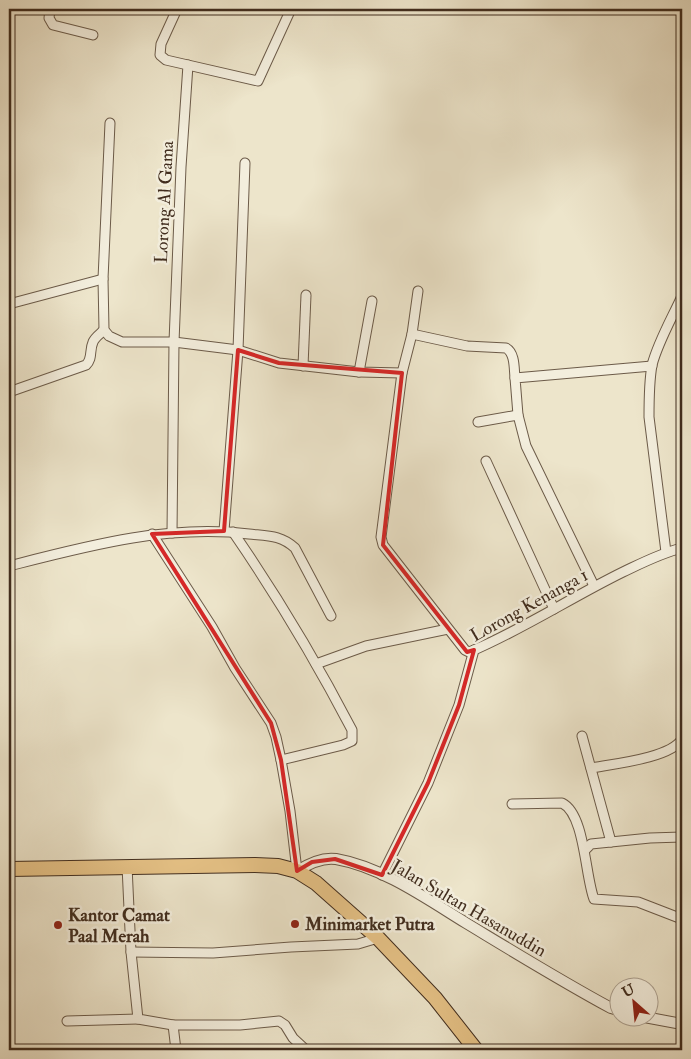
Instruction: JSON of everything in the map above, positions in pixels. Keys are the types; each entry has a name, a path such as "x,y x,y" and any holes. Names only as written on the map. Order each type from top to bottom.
{"highway":[{"path":"9,869 256,865 278,866 297,871 316,883 378,938 435,998 476,1050"}],"street":[{"path":"50,9 49,18 53,25 93,35"},
{"path":"177,9 161,44 160,55 166,60 257,80 260,80 291,9"},
{"name":"Lorong Al Gama","path":"172,533 174,342 181,167 188,65"},
{"path":"110,123 103,278 104,330 110,336 122,342 174,342 238,350 280,363 360,372 402,373"},
{"path":"246,164 229,532 271,588 302,638 352,730 352,741 337,747 282,760"},
{"path":"9,304 103,278"},
{"path":"418,291 412,334 402,373 381,537 383,545 465,650 474,650"},
{"path":"304,366 306,294"},
{"path":"666,552 649,417 652,366 662,338 682,296"},
{"path":"360,372 372,301"},
{"path":"9,392 86,365 90,360 94,340 104,330"},
{"path":"412,334 467,346 506,348 512,354 518,415 526,446 594,586"},
{"path":"515,378 652,366"},
{"path":"478,422 518,415"},
{"path":"486,461 554,609"},
{"path":"9,566 87,546 152,534 229,532 278,538 287,541 295,548 331,616"},
{"path":"152,534 212,627 235,668 270,723 282,760 297,871"},
{"name":"Lorong Kenanga 1","path":"382,874 428,783 460,705 474,650 594,586 666,552 682,548"},
{"path":"316,664 366,646 448,629"},
{"path":"582,736 611,842"},
{"path":"591,768 658,755 673,749 682,739"},
{"path":"512,804 562,803 567,805 575,819 585,850 594,898 638,902 682,919"},
{"path":"585,850 591,844 682,837"},
{"name":"Jalan Sultan Hasanuddin","path":"297,871 312,862 335,858 382,874 417,893 559,980 608,1006"},
{"path":"127,866 131,952 138,1019"},
{"path":"131,952 213,953 358,944 378,938"},
{"path":"67,1021 138,1019 173,1025 240,1024 279,1021 285,1025 293,1038 306,1050"},
{"path":"658,1020 682,1024"},
{"path":"173,1025 176,1050"}],"highlighted area":[{"path":"238,350 279,363 402,373 383,545 467,652 474,650 459,705 428,783 382,875 335,859 312,862 297,871 281,760 271,723 152,534 224,531"}],"place":[{"name":"Minimarket Putra","path":"295,924"},
{"name":"Kantor Camat Paal Merah","path":"58,925"}]}
